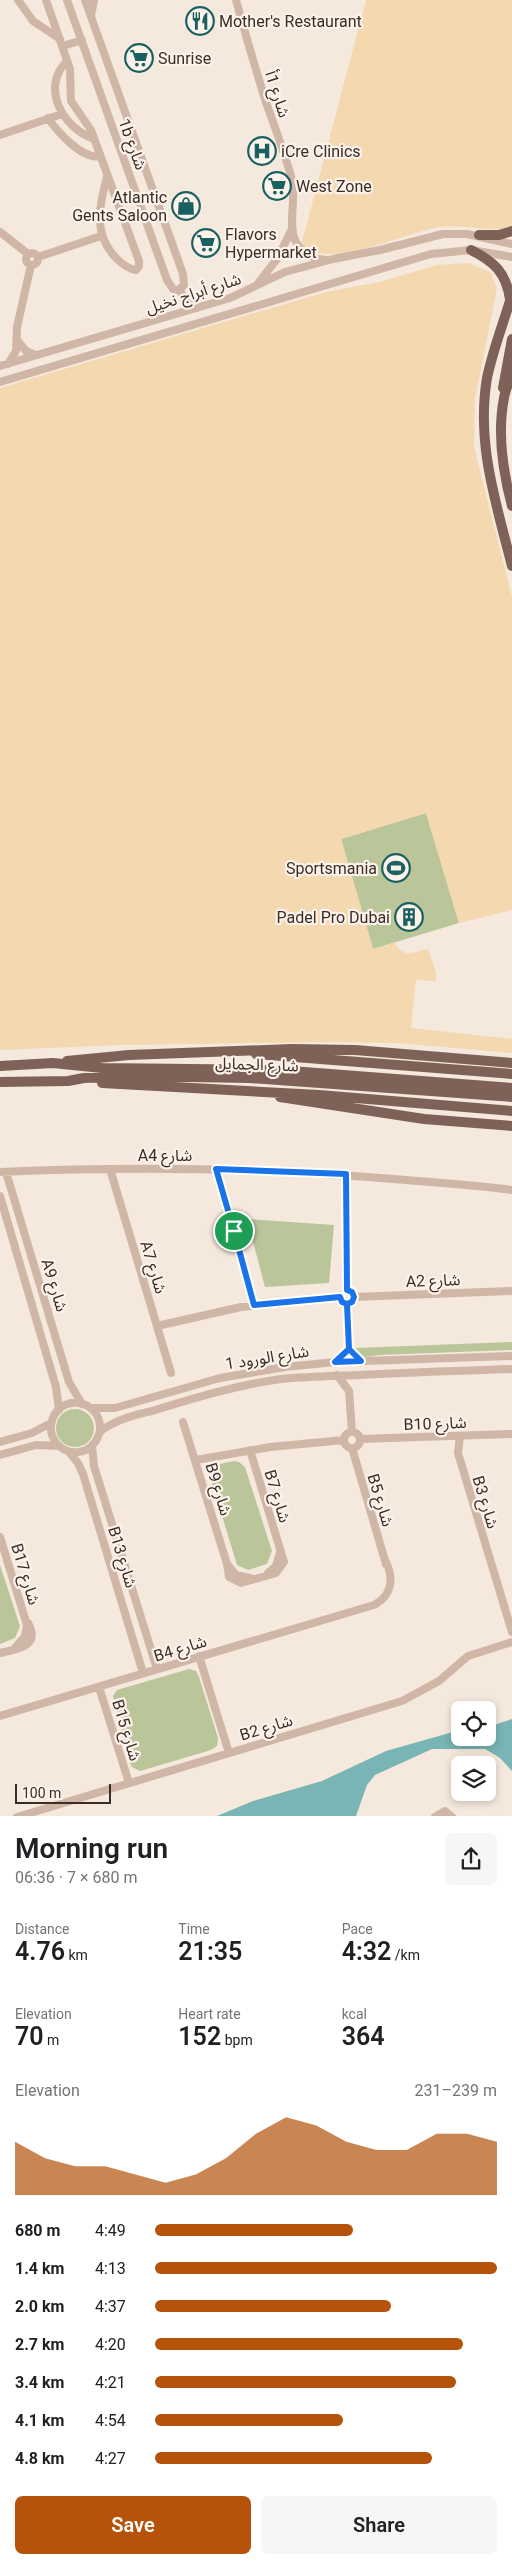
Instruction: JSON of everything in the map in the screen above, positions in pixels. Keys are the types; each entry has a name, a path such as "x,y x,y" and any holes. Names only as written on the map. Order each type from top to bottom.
{"main road":[{"path":"479,235 499,235 512,231"},
{"path":"471,250 492,262 501,270 511,297 494,348 486,385 483,419 490,481 512,566"},
{"path":"512,339 503,381 503,454 512,506"},
{"path":"504,397 512,372"},
{"path":"53,1063 138,1055 244,1052 276,1049 355,1050 510,1063"},
{"path":"244,1052 271,1056 512,1074"},
{"name":"شارع الجمايل","path":"0,1066 53,1063 102,1068 278,1070 512,1088"},
{"name":"شارع الجمايل","path":"0,1082 68,1081 131,1076 248,1078 512,1097"},
{"path":"68,1081 512,1111"},
{"path":"267,1093 299,1102 424,1119 512,1126"}],"street":[{"path":"18,0 33,21 61,43 82,40"},
{"path":"46,0 67,60 72,101 89,125 139,261 138,268 133,270 123,264 111,252 101,236 99,212 108,177"},
{"name":"1b شارع","path":"67,0 167,280 173,289 179,290"},
{"name":"1b شارع","path":"85,0 183,274 184,282 179,290"},
{"path":"91,16 94,0"},
{"name":"شارع 1أ","path":"236,0 254,66 291,175 294,199 292,229"},
{"path":"67,60 58,74 56,88 62,114 72,127 94,139"},
{"path":"102,97 118,92"},
{"path":"0,135 62,114"},
{"path":"48,118 72,144 88,155 100,156"},
{"path":"292,229 295,241 304,252 318,259 333,259"},
{"path":"256,285 278,259 292,229"},
{"path":"0,232 28,254 33,253 38,257"},
{"name":"شارع أبراج نخيل","path":"4,365 230,298 285,272 333,259 380,250 437,235 455,233 479,235 512,244"},
{"path":"38,257 101,236"},
{"name":"شارع أبراج نخيل","path":"0,382 431,254 471,250 512,257"},
{"path":"28,254 26,262 31,265"},
{"path":"31,265 37,263 38,257"},
{"path":"4,365 16,351 17,327 31,265"},
{"path":"176,314 180,301 179,290"},
{"name":"1b شارع","path":"179,290 185,301 197,308"},
{"path":"17,340 26,351 35,356"},
{"name":"A4 شارع","path":"3,1172 110,1168 216,1169 346,1174 511,1189"},
{"name":"A7 شارع","path":"110,1168 172,1374"},
{"path":"216,1169 254,1305"},
{"name":"A9 شارع","path":"3,1172 72,1391 82,1404"},
{"path":"346,1174 347,1290"},
{"name":"A9 شارع","path":"0,1196 56,1387 58,1410"},
{"path":"347,1290 352,1292 354,1297 352,1302 347,1304"},
{"path":"340,1297 342,1292 347,1290"},
{"name":"A2 شارع","path":"354,1297 512,1292"},
{"path":"157,1326 254,1305 340,1297"},
{"path":"340,1297 342,1302 347,1304"},
{"path":"347,1304 349,1349 361,1361"},
{"path":"335,1362 349,1349"},
{"name":"شارع الورود 1","path":"82,1404 91,1408 115,1408 196,1384 263,1370 335,1362 512,1356"},
{"name":"شارع الورود 1","path":"100,1432 123,1419 222,1391 281,1379 337,1375 512,1369"},
{"path":"337,1375 349,1391 352,1432"},
{"path":"349,1391 359,1375"},
{"path":"0,1442 32,1433 51,1423 58,1410 72,1403 82,1404"},
{"path":"0,1455 36,1445 58,1446 69,1452 82,1452 92,1446 100,1432 99,1419 91,1408"},
{"name":"B9 شارع","path":"183,1422 227,1564 236,1575 253,1578"},
{"path":"51,1423 52,1433 58,1446"},
{"path":"344,1440 347,1446 352,1448 358,1445 360,1439 357,1434 352,1432"},
{"path":"344,1440 346,1435 352,1432"},
{"name":"B10 شارع","path":"360,1439 512,1434"},
{"name":"B3 شارع","path":"460,1436 457,1448 459,1459 512,1632"},
{"path":"196,1460 288,1444 344,1440"},
{"name":"B13 شارع","path":"92,1446 94,1466 157,1669"},
{"name":"B5 شارع","path":"352,1448 385,1560"},
{"name":"B7 شارع","path":"250,1450 284,1558 283,1567 276,1573 253,1578"},
{"name":"B13 شارع","path":"69,1452 78,1463 83,1474 143,1673"},
{"name":"B17 شارع","path":"0,1537 26,1619 31,1629 31,1639 25,1646 0,1653"},
{"name":"B4 شارع","path":"0,1716 380,1602 388,1592 391,1579 385,1560"},
{"name":"B2 شارع","path":"17,1816 412,1697 439,1681 468,1656 512,1642"},
{"path":"199,1656 229,1753"},
{"name":"B15 شارع","path":"100,1686 129,1782"},
{"path":"435,1816 445,1811 452,1816"}],"green space":[{"name":"Sportsmania","path":"426,813 459,923 373,949 341,839"},
{"path":"247,1219 334,1225 329,1283 265,1287"},
{"path":"512,1342 512,1350 364,1357 357,1355 356,1348"},
{"path":"75,1409 89,1414 94,1428 89,1442 75,1447 61,1442 56,1428 61,1414"},
{"path":"234,1461 239,1462 245,1467 272,1551 267,1564 248,1570 237,1565 209,1473 215,1465"},
{"path":"0,1565 20,1626 15,1638 0,1644"},
{"path":"189,1669 196,1671 199,1677 218,1738 217,1746 211,1750 140,1771 132,1767 113,1696 117,1690"}],"sand":[{"path":"366,0 512,0 512,228 440,227 350,252 332,254 316,253 304,247 302,242"},
{"path":"469,263 490,272 497,288 475,399 474,447 512,597 512,910 459,923 426,813 341,839 373,949 395,942 401,951 409,953 428,949 436,972 436,981 416,980 411,1028 512,1039 512,1053 397,1043 325,1042 120,1045 0,1050 0,388 326,292 379,282 437,265"}],"water":[{"path":"512,1719 512,1771 500,1758 485,1749 432,1749 375,1775 367,1785 356,1816 217,1816 253,1801 322,1781 386,1751 451,1733 451,1746 496,1746 496,1724"}],"place":[{"name":"Mother's Restaurant","path":"200,21"},
{"name":"Sunrise","path":"139,58"},
{"name":"iCre Clinics","path":"262,151"},
{"name":"West Zone","path":"277,186"},
{"name":"Atlantic Gents Saloon","path":"186,206"},
{"name":"Flavors Hypermarket","path":"206,243"},
{"name":"Sportsmania","path":"396,868"},
{"name":"Padel Pro Dubai","path":"409,917"}],"route":[{"path":"234,1231 216,1169 283,1170 346,1174 347,1290 354,1294 354,1300 347,1304 349,1349 361,1361 335,1362 349,1349 347,1304 342,1302 340,1297 254,1305 250,1284 234,1231"}]}
